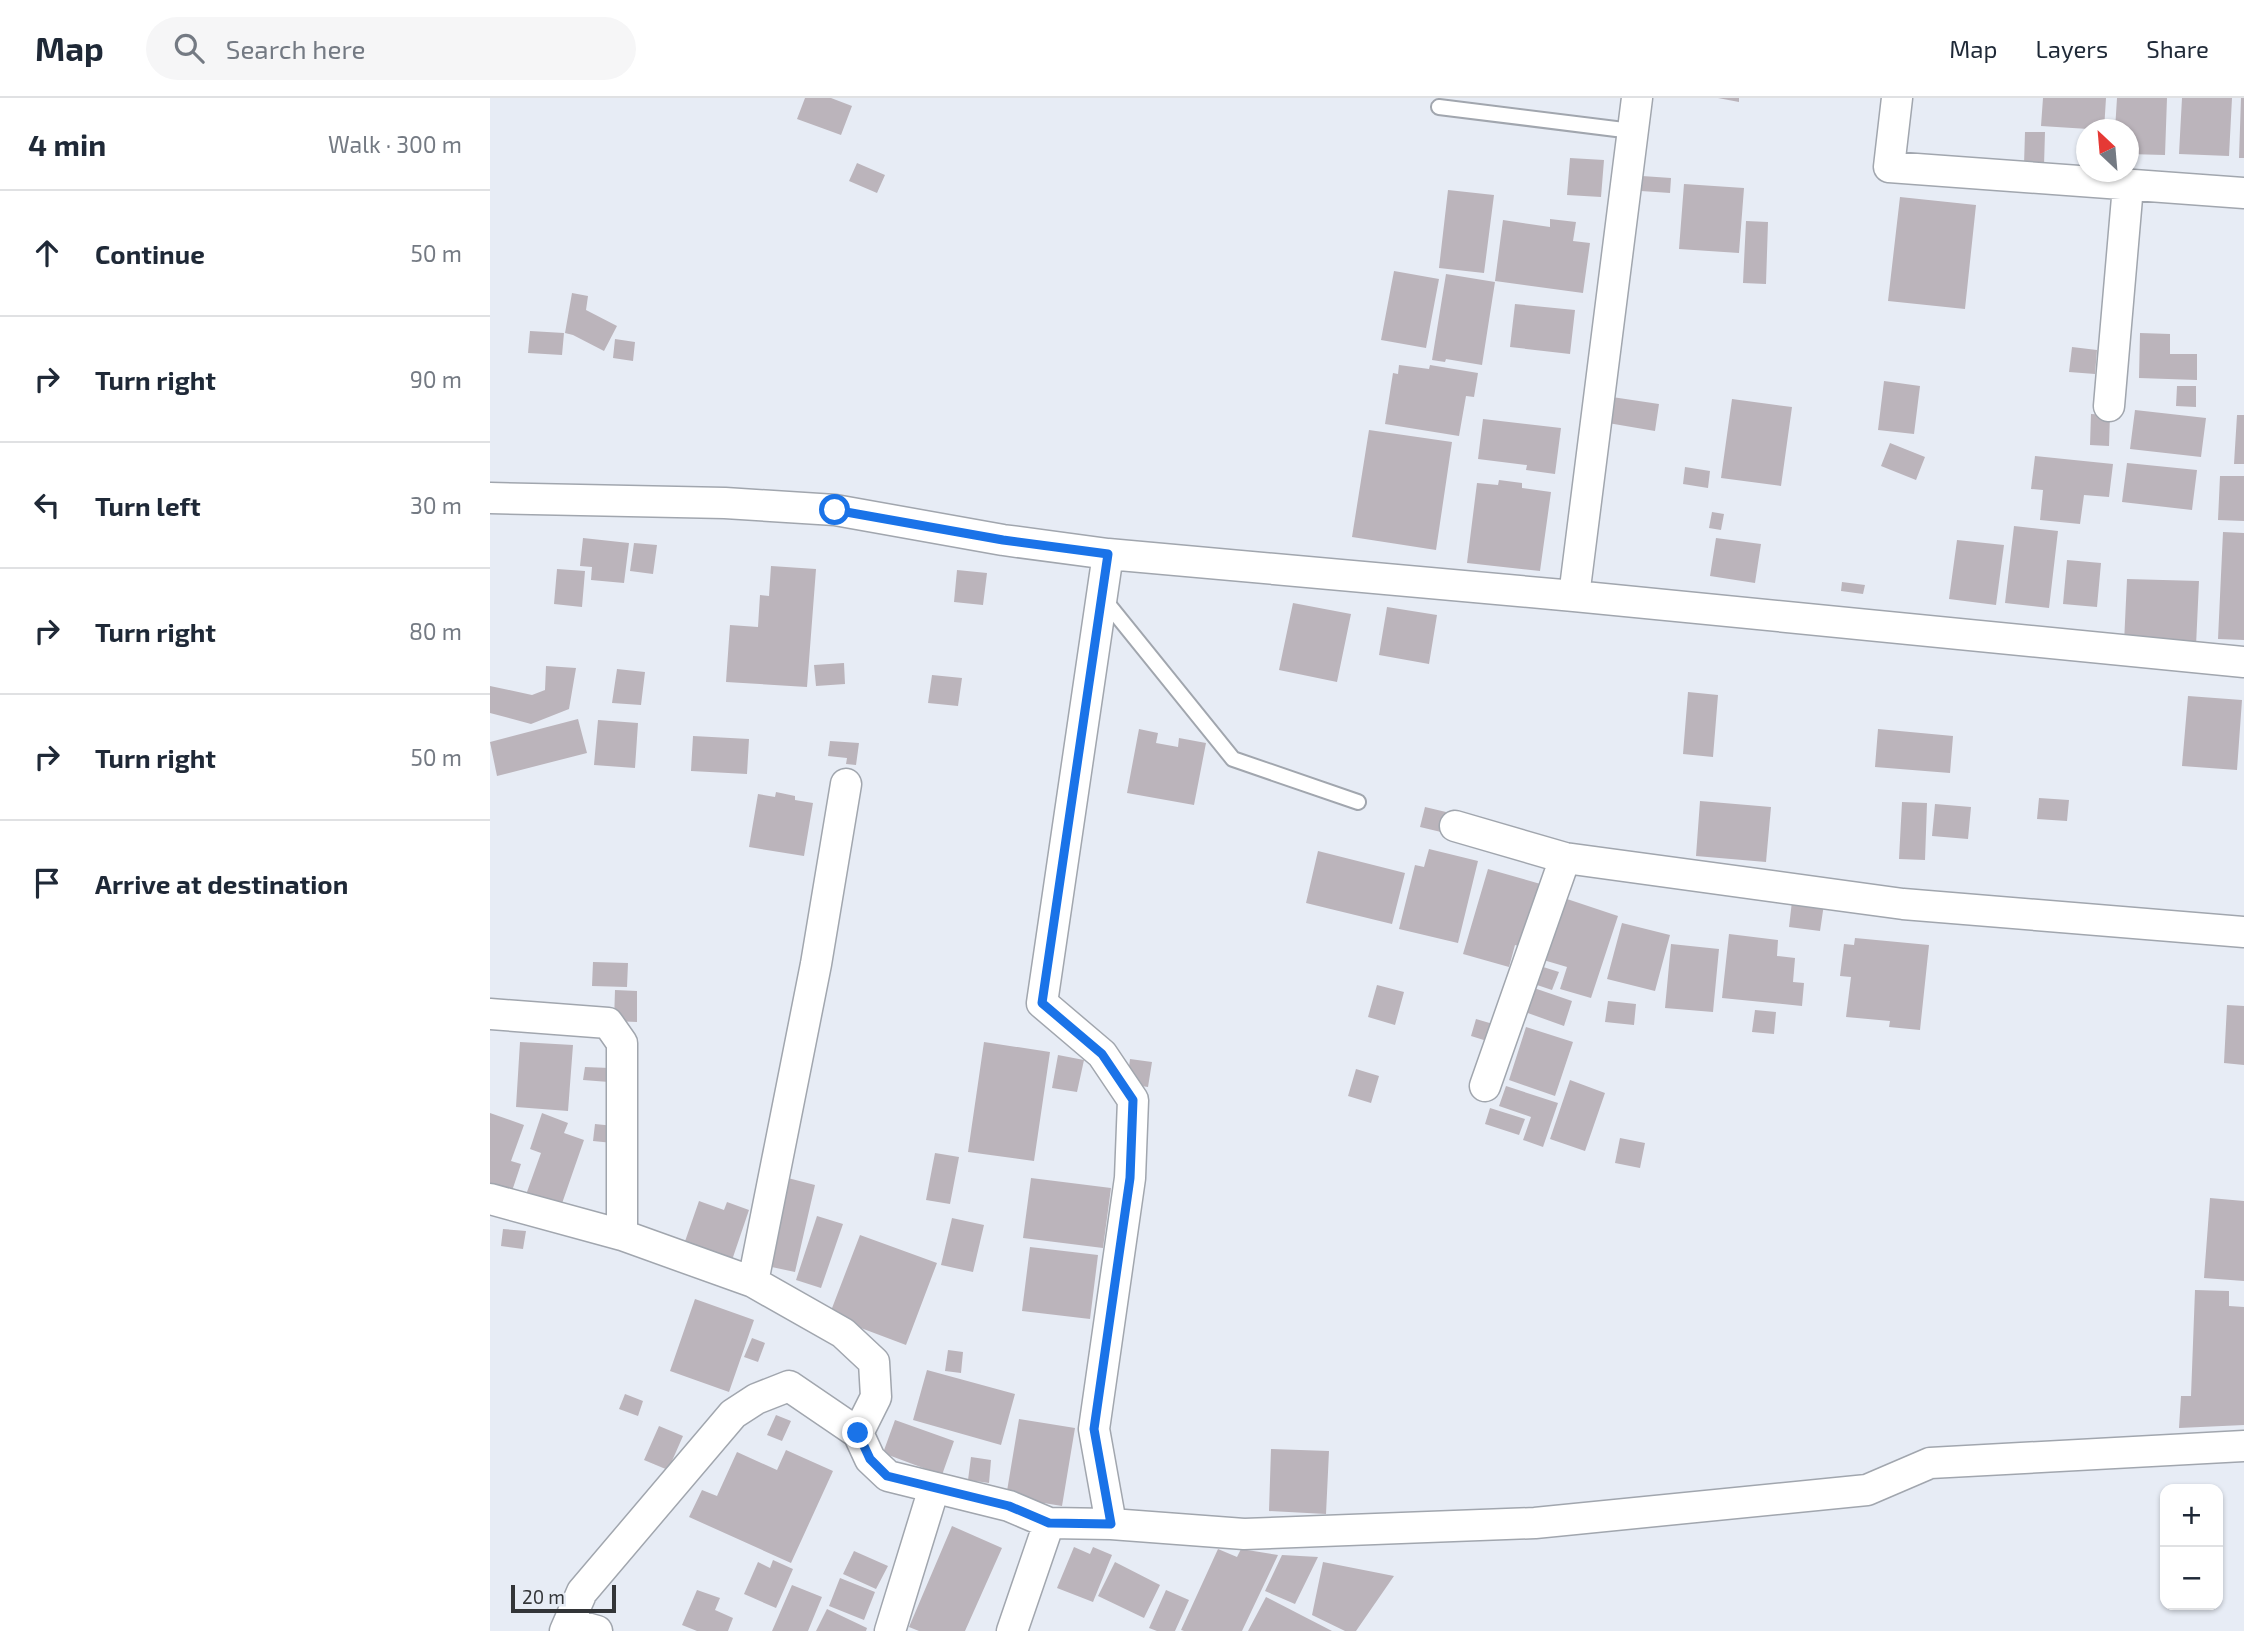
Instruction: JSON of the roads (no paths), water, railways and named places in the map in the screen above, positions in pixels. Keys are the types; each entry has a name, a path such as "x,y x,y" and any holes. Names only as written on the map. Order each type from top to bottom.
{"street":[{"path":"1574,596 1637,98"},
{"path":"1897,98 1889,167 2244,193"},
{"path":"2109,406 2128,186"},
{"path":"490,498 725,503 835,510 1003,540 1108,554 1574,596 2244,662"},
{"path":"1108,554 1042,1003 1102,1054 1133,1100 1130,1178 1094,1429 1111,1524"},
{"path":"753,1282 816,964 846,784"},
{"path":"1455,826 1565,858 1903,904 2244,932"},
{"path":"1485,1086 1565,858"},
{"path":"490,1014 608,1023 622,1043 622,1235"},
{"path":"490,1199 622,1235 753,1282 843,1333 874,1362 876,1397 858,1433"},
{"path":"597,1631 567,1627 582,1592 733,1414 756,1399 789,1386 858,1433 870,1459 887,1476 1009,1506 1049,1523 1111,1524 1244,1534 1535,1523 1867,1490 1930,1463 2244,1446"},
{"path":"890,1631 934,1488"},
{"path":"1013,1631 1049,1523"}],"lane":[{"path":"1439,107 1632,131"},
{"path":"1103,597 1233,759 1358,802"}]}
